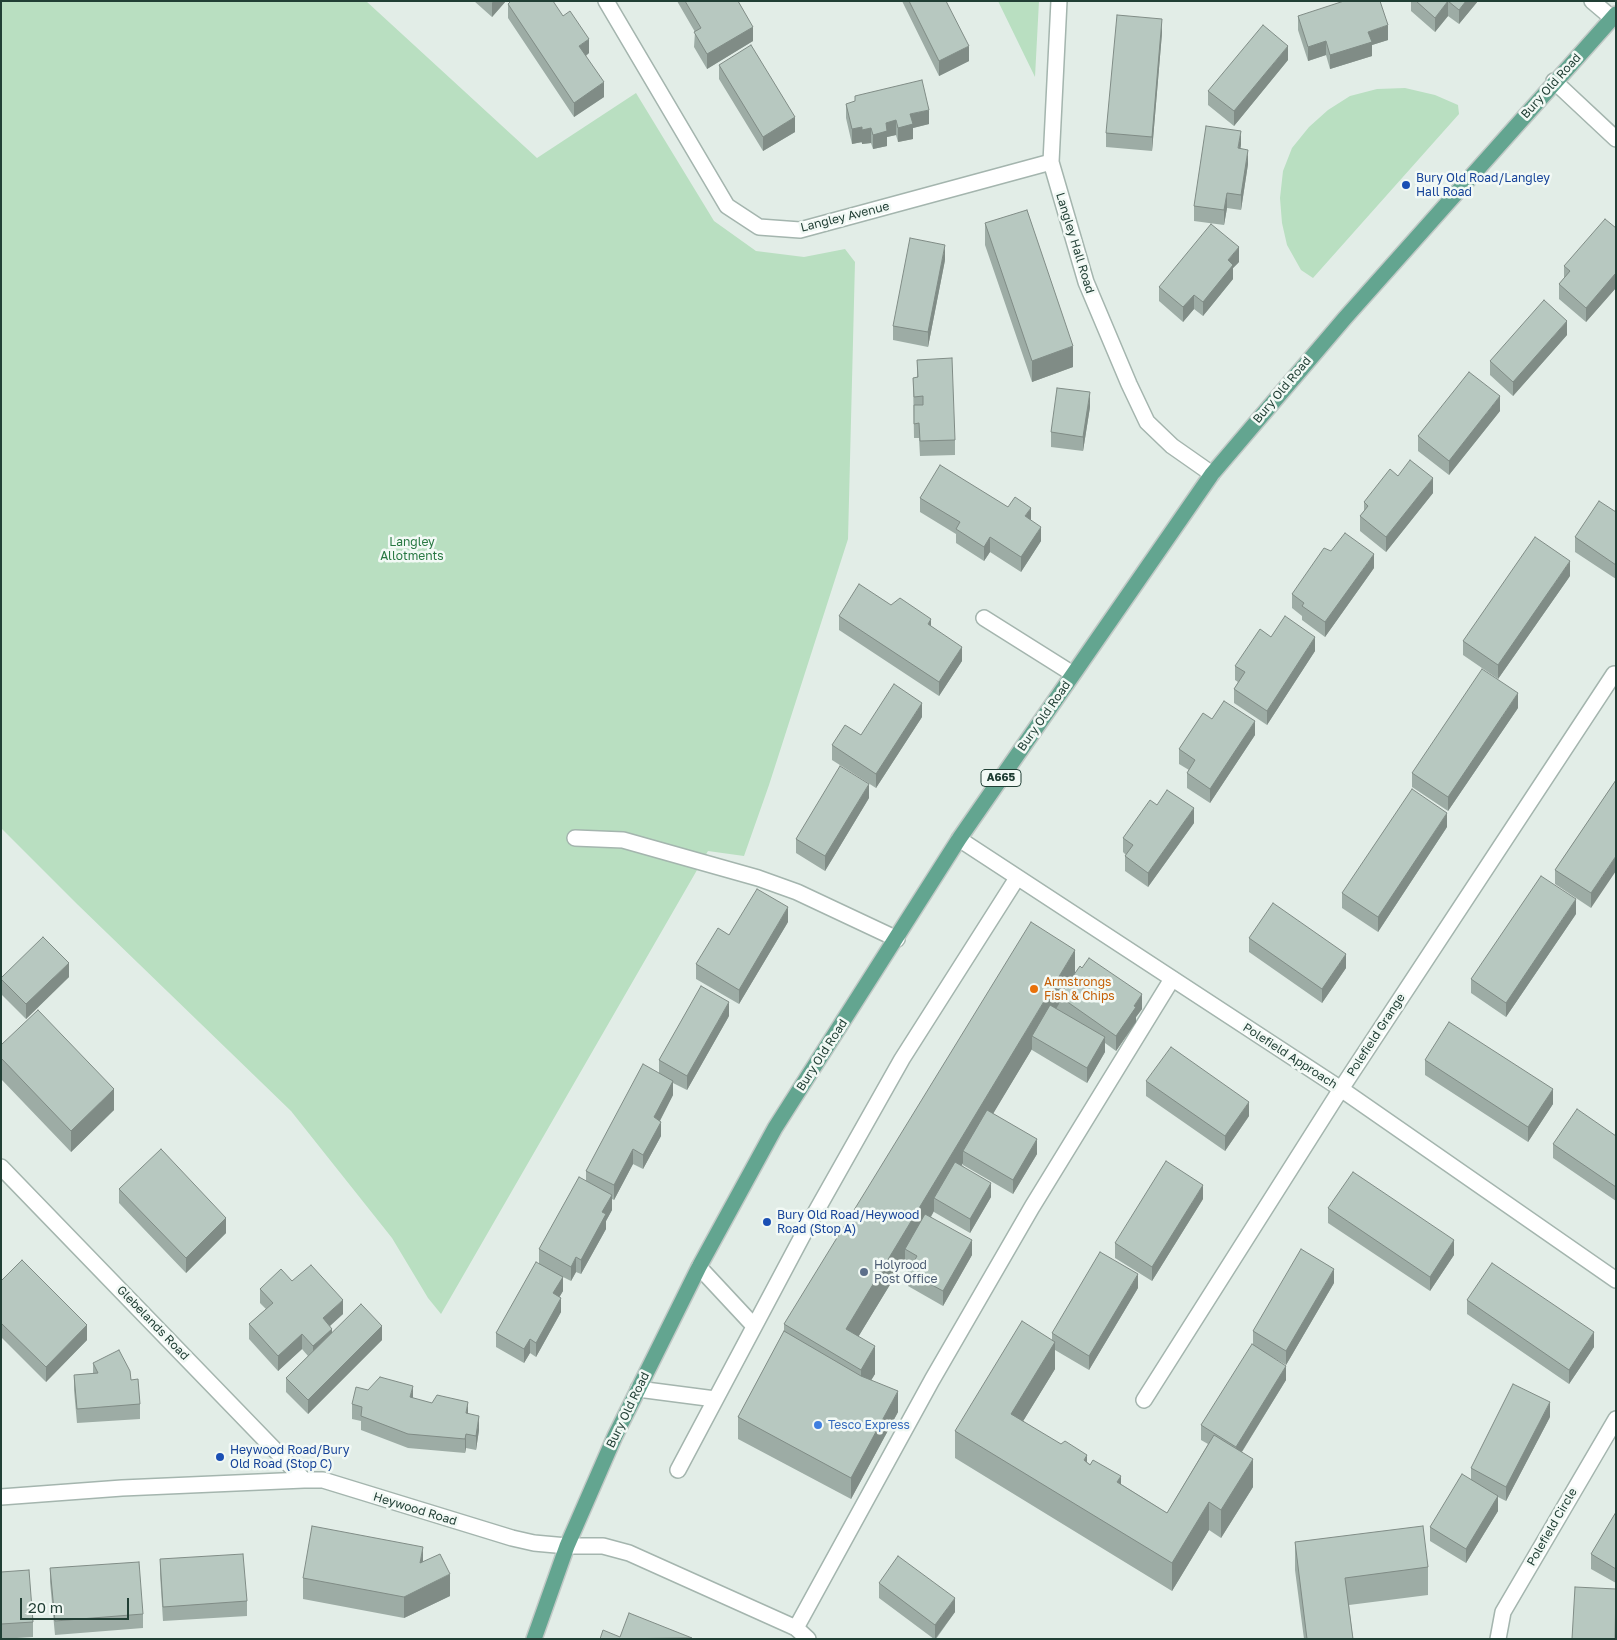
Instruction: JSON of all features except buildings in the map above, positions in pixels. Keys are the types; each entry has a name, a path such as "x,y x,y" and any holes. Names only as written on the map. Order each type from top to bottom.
{"main road":[{"name":"Bury Old Road","path":"534,1639 567,1546 617,1430 698,1267 775,1128 959,839 1212,474 1303,366 1554,81 1614,16"}],"street":[{"name":"Langley Avenue","path":"606,1 728,206 759,227 800,230 1050,162"},
{"name":"Langley Hall Road","path":"1059,1 1050,162 1086,282 1147,422 1172,446 1212,474"},
{"path":"1592,1 1614,16"},
{"path":"1554,81 1616,140"},
{"path":"984,618 1073,674"},
{"name":"Polefield Grange","path":"1144,1400 1341,1089 1614,674"},
{"path":"575,838 623,840 758,878 797,892 897,938"},
{"name":"Polefield Approach","path":"959,839 1341,1089 1616,1280"},
{"path":"678,1470 754,1326 902,1059 1017,878"},
{"path":"796,1628 932,1380 1032,1206 1172,979"},
{"name":"Glebelands Road","path":"1,1167 304,1480"},
{"path":"698,1267 754,1326"},
{"path":"638,1389 715,1399"},
{"name":"Polefield Circle","path":"1498,1639 1503,1612 1616,1419"},
{"name":"Heywood Road","path":"1,1497 122,1488 323,1480 512,1538 534,1543 567,1546 603,1546 629,1553 796,1628 808,1639"}],"green space":[{"name":"Langley Allotments","path":"1,1 366,1 537,158 636,93 714,221 756,251 804,257 845,249 855,262 848,539 769,785 744,856 708,851 441,1314 428,1298 392,1238 291,1111 1,828"},
{"path":"998,1 1039,1 1035,77"},
{"path":"1405,88 1435,95 1458,105 1459,114 1313,278 1301,270 1287,245 1282,223 1280,198 1283,171 1292,148 1309,127 1328,110 1350,96 1377,89"}],"place":[{"name":"Bury Old Road/Langley Hall Road","path":"1406,185"},
{"name":"Armstrongs Fish & Chips","path":"1034,989"},
{"name":"Bury Old Road/Heywood Road (Stop A)","path":"767,1222"},
{"name":"Holyrood Post Office","path":"864,1272"},
{"name":"Tesco Express","path":"818,1425"},
{"name":"Heywood Road/Bury Old Road (Stop C)","path":"220,1457"}]}
